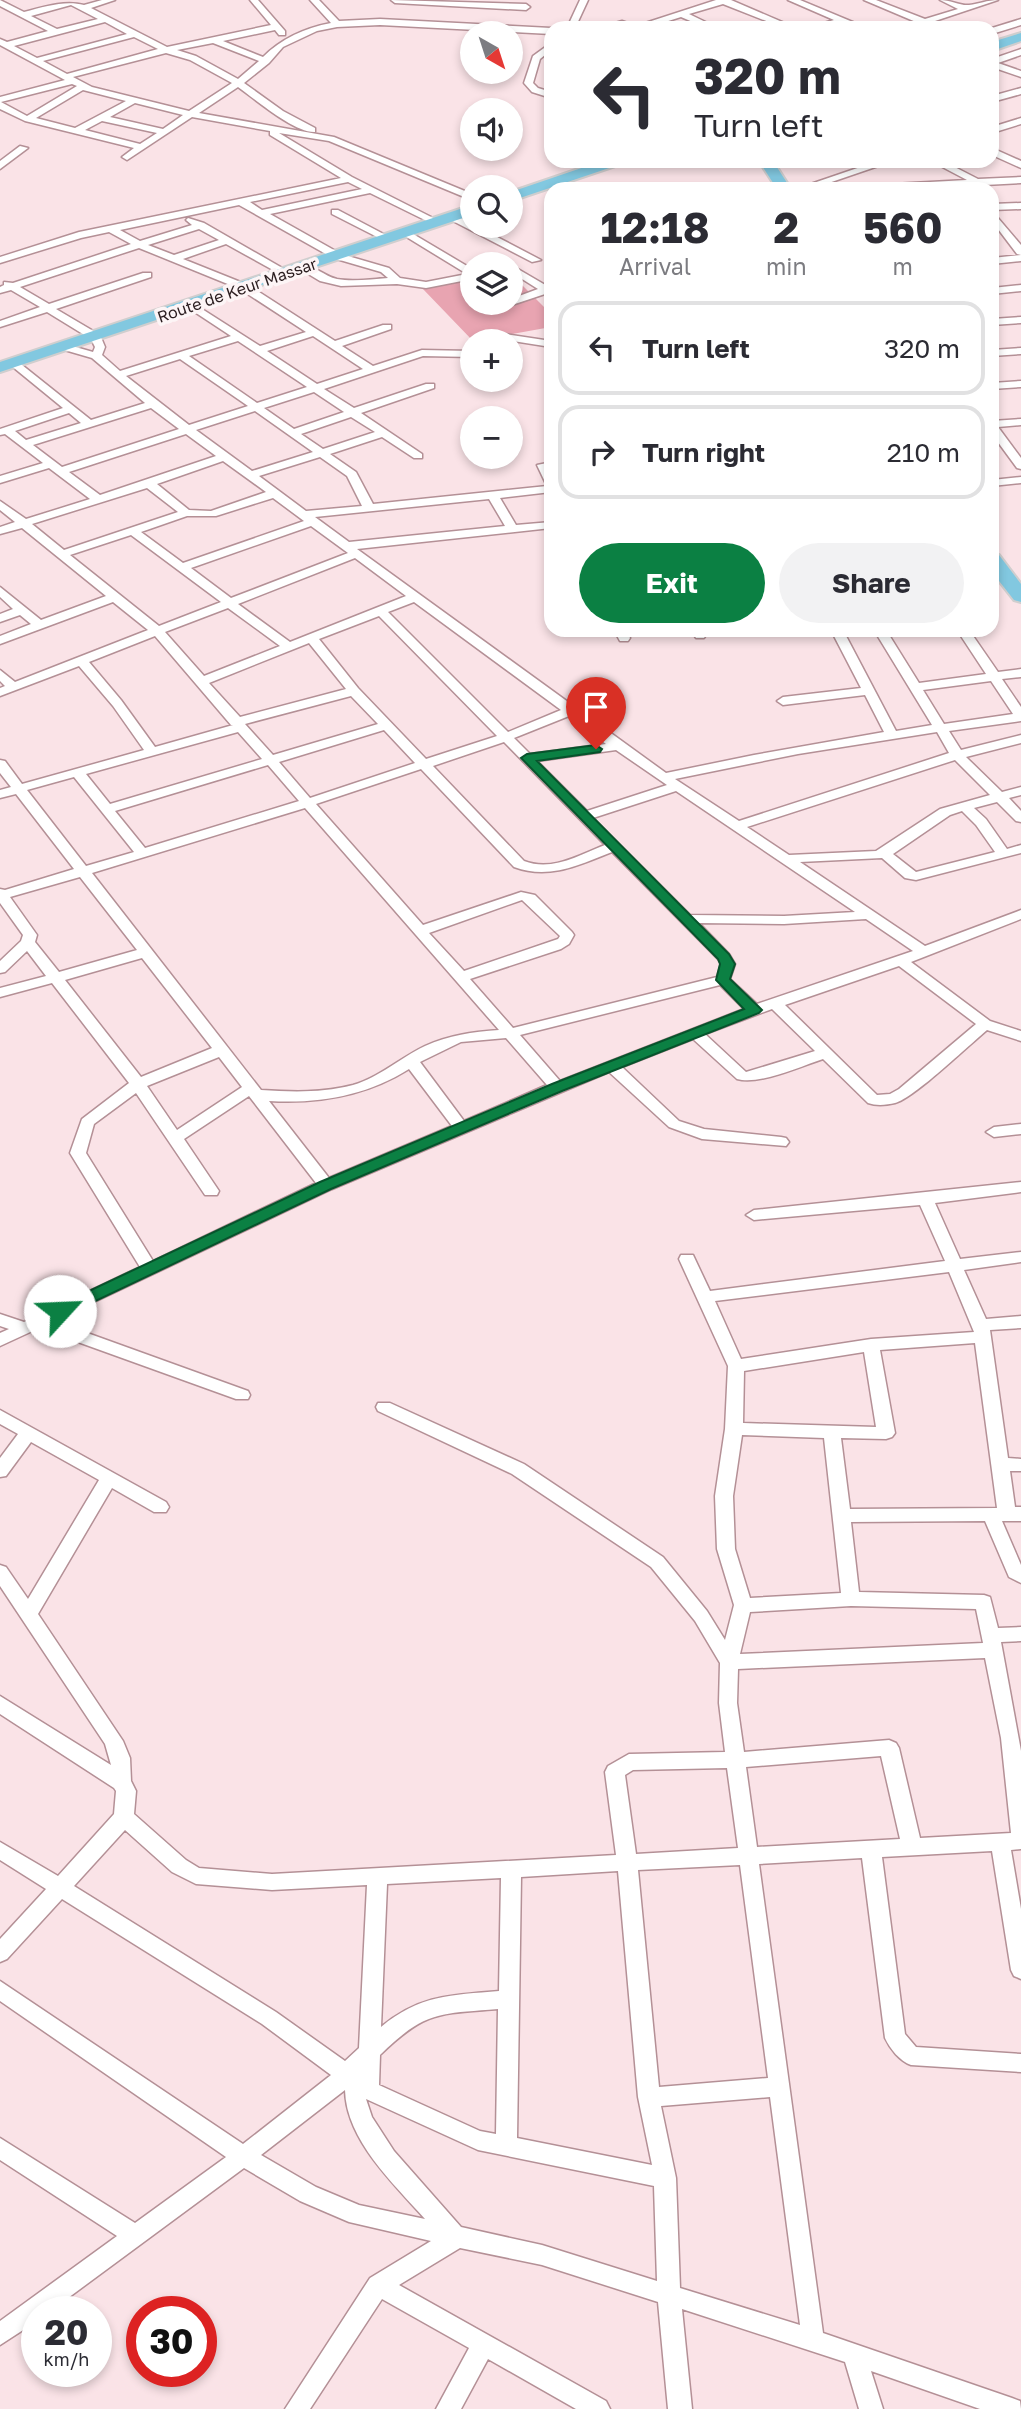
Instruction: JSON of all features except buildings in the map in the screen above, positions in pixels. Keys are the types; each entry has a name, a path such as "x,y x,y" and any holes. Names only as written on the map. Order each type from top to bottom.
{"main road":[{"path":"999,45 1021,37"},
{"path":"555,182 596,168"},
{"path":"523,193 544,186"},
{"name":"Route de Keur Massar","path":"7,365 460,214"},
{"path":"999,568 1021,596"}],"street":[{"path":"83,8 111,0"},
{"path":"254,0 288,40"},
{"path":"314,0 337,24"},
{"path":"325,12 332,0"},
{"path":"380,22 393,0 527,4 520,21"},
{"path":"574,21 584,0"},
{"path":"658,21 723,0 774,21"},
{"path":"868,0 921,21"},
{"path":"944,0 967,9"},
{"path":"932,21 994,0"},
{"path":"1,1 56,32"},
{"path":"23,15 70,1 166,50 193,58 238,83 280,113 325,137 358,148 460,192"},
{"path":"792,4 804,5 843,20"},
{"path":"766,18 778,13"},
{"path":"681,14 698,21"},
{"path":"4,46 106,19"},
{"path":"839,21 843,20"},
{"path":"127,158 238,83 266,61 273,50 314,29 337,24 380,22 460,26"},
{"path":"999,29 1021,22"},
{"path":"2,107 67,79 166,50 276,27"},
{"path":"523,29 544,31"},
{"path":"34,61 136,34"},
{"path":"214,40 266,61"},
{"path":"4,46 83,86 134,101 189,114 325,137"},
{"path":"544,52 536,58 528,83 535,90 544,92"},
{"path":"999,60 1021,52"},
{"path":"999,66 1021,74"},
{"path":"28,119 83,86"},
{"path":"999,97 1021,91"},
{"path":"76,131 134,101"},
{"path":"2,107 28,119 141,147"},
{"path":"102,118 163,132"},
{"path":"999,128 1016,123 1021,129"},
{"path":"265,128 349,179 536,260"},
{"path":"0,166 23,148"},
{"path":"999,154 1021,165"},
{"path":"823,182 866,168"},
{"path":"950,168 976,181"},
{"path":"0,260 79,235 349,179"},
{"path":"961,182 1021,180"},
{"path":"310,187 323,200"},
{"path":"260,213 372,190"},
{"path":"265,196 277,209"},
{"path":"240,201 337,256 385,270 397,281"},
{"path":"999,207 1021,206"},
{"path":"335,212 388,239"},
{"path":"180,214 286,273"},
{"path":"0,290 201,225"},
{"path":"110,228 139,245 244,287 371,369"},
{"path":"999,231 1021,252"},
{"path":"405,233 460,267"},
{"path":"173,259 228,240"},
{"path":"523,264 544,258"},
{"path":"999,260 1021,258"},
{"path":"304,267 324,279 341,283 397,281 426,285 460,278"},
{"path":"523,274 544,286"},
{"path":"0,324 146,275"},
{"path":"0,279 96,337 100,347 96,356"},
{"path":"999,290 1021,288"},
{"path":"523,298 544,292"},
{"path":"191,305 418,456"},
{"path":"999,322 1021,320"},
{"path":"334,345 387,327"},
{"path":"258,350 315,332"},
{"path":"118,375 239,337"},
{"path":"523,340 544,343"},
{"path":"65,347 96,356 153,404 618,746 923,952"},
{"path":"999,353 1021,351"},
{"path":"0,480 188,429 422,353 460,354"},
{"path":"181,355 355,477 369,508"},
{"path":"7,365 89,424"},
{"path":"999,386 1021,384"},
{"path":"293,433 430,386"},
{"path":"24,444 153,404"},
{"path":"3,431 72,410"},
{"path":"999,424 1021,422"},
{"path":"3,431 98,499"},
{"path":"252,475 384,433"},
{"path":"999,435 1020,464"},
{"path":"0,531 150,485 225,456"},
{"path":"999,483 1021,480"},
{"path":"150,485 186,513"},
{"path":"183,567 310,518 369,508 544,490"},
{"path":"62,554 186,513 212,514 275,493"},
{"path":"494,495 512,529"},
{"path":"0,504 156,631 557,1087"},
{"path":"0,692 230,603 353,549 544,526"},
{"path":"134,531 289,647"},
{"path":"0,591 39,625"},
{"path":"201,682 417,596"},
{"path":"0,639 115,597"},
{"path":"0,618 21,610"},
{"path":"381,611 724,957 728,964 723,980"},
{"path":"841,637 891,734"},
{"path":"884,637 957,755 1021,818"},
{"path":"665,777 891,734 1021,717 968,637"},
{"path":"312,638 354,691 519,864 531,871 545,871 614,846"},
{"path":"81,661 117,703 150,751"},
{"path":"914,687 1021,673"},
{"path":"0,674 14,687"},
{"path":"0,794 354,691"},
{"path":"783,701 869,691"},
{"path":"0,969 28,942 30,935 0,895 268,816 506,737 571,710"},
{"path":"107,809 388,725"},
{"path":"737,826 957,755 1021,739"},
{"path":"527,758 618,746"},
{"path":"0,764 326,1185"},
{"path":"77,772 141,852"},
{"path":"586,816 678,786"},
{"path":"785,859 866,857 884,853 938,816 1021,791"},
{"path":"964,806 981,822 1003,853"},
{"path":"884,853 913,876 1021,849"},
{"path":"420,931 521,896 530,898 567,935 564,941 556,946 461,977"},
{"path":"0,1340 326,1185 557,1087 754,1010 901,961 1021,914"},
{"path":"685,919 784,920 868,915"},
{"path":"28,942 138,1084 211,1191"},
{"path":"0,993 148,953"},
{"path":"901,961 985,1024 1021,1036"},
{"path":"723,980 754,1010"},
{"path":"176,1138 253,1092 304,1098 335,1094 369,1085 429,1050 459,1038 510,1033 723,980"},
{"path":"775,1003 873,1100 893,1099 985,1024"},
{"path":"695,1033 743,1076 751,1077 825,1053"},
{"path":"150,1269 78,1153 87,1122 138,1084 222,1050"},
{"path":"412,1062 462,1129"},
{"path":"612,1066 674,1124 702,1133 781,1142"},
{"path":"995,1132 1021,1129"},
{"path":"754,1215 1021,1187"},
{"path":"925,1199 981,1331 1015,1572 1021,1576"},
{"path":"705,1297 1021,1257"},
{"path":"687,1259 736,1366 734,1429 724,1496 726,1549 743,1605 729,1662 729,1703 813,2340"},
{"path":"0,1320 31,1325 242,1395"},
{"path":"736,1366 981,1331 1021,1322"},
{"path":"734,1429 886,1433 871,1345"},
{"path":"384,1407 517,1469 656,1562 701,1616 729,1662"},
{"path":"0,1416 160,1507"},
{"path":"832,1431 851,1599"},
{"path":"0,1471 29,1432"},
{"path":"1000,1464 1021,1465"},
{"path":"28,1614 109,1478"},
{"path":"840,1516 1007,1515"},
{"path":"0,1572 113,1741 120,1758 121,1782 126,1791 124,1817 0,1953"},
{"path":"124,1817 179,1866 196,1876 272,1882 871,1850 1021,1839 1015,1738 984,1602 851,1599 743,1605"},
{"path":"729,1662 992,1642 1021,1634"},
{"path":"0,1704 121,1782"},
{"path":"680,2409 669,2295 665,2178 649,2097 615,1772 629,1762 736,1760 889,1748 912,1847"},
{"path":"1000,1842 1021,1970"},
{"path":"0,1850 269,2018 357,2082 478,2140 665,2178"},
{"path":"871,1850 895,2038 911,2056 1021,2063"},
{"path":"506,2146 510,1869"},
{"path":"377,1877 369,2050 357,2082 357,2108 369,2132 405,2180 456,2238"},
{"path":"0,1990 244,2157 308,2193 357,2215 542,2255 813,2340 1012,2409"},
{"path":"369,2050 424,2009 509,2000"},
{"path":"5,2324 135,2236 244,2157 357,2082"},
{"path":"649,2097 779,2087"},
{"path":"0,2148 135,2236"},
{"path":"298,2409 378,2285 456,2238"},
{"path":"378,2285 598,2409"},
{"path":"449,2409 483,2345"},
{"path":"854,2354 871,2409"}],"shaded area":[{"path":"460,280 460,315 523,315 523,286 544,307 544,328 523,332 523,329 461,329 422,288"}],"route":[{"path":"60,1311 326,1185 557,1087 754,1010 723,980 728,964 724,957 527,758 596,749"}]}
